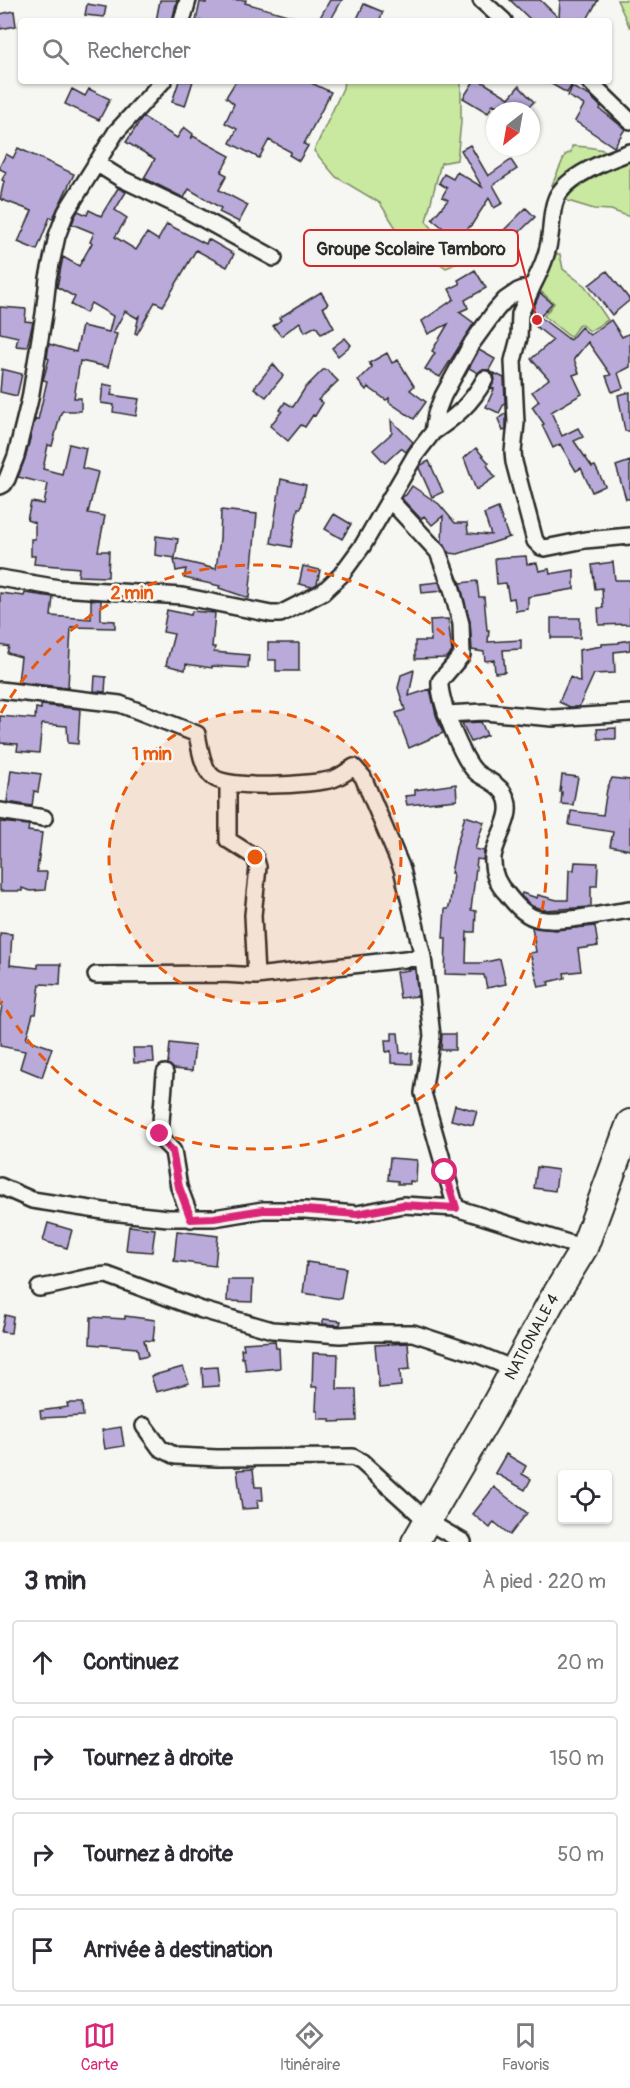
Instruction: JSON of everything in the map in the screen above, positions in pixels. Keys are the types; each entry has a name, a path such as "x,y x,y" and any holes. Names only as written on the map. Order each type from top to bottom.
{"highway":[{"name":"NATIONALE 4","path":"421,1531 584,1248 630,1123"}],"street":[{"path":"183,18 188,0"},
{"path":"481,0 501,18"},
{"path":"0,486 7,479 16,456 30,399 48,278 57,236 66,212 116,132 160,84"},
{"path":"592,84 630,121"},
{"path":"630,152 579,175 557,196 552,209 550,238 544,262 520,314 519,338 513,361 516,423 514,462 535,541 545,548 585,540 630,536"},
{"path":"96,163 136,186 190,211 274,258"},
{"path":"433,432 436,414 443,396 472,343 506,300 518,291 533,285"},
{"path":"0,578 59,588 182,596 280,614 323,592 341,575 363,545 416,454 433,432 453,420 485,379"},
{"path":"390,500 438,552 458,615 462,636 462,655 440,681 442,701 469,763 476,772 503,792 508,805 508,818 500,834 494,857 494,873 500,887 520,909 534,918 550,921 630,910"},
{"path":"0,690 120,704 197,734 202,756 213,777 228,784 300,784 335,779 354,767 363,777 402,869 423,957 432,1036 423,1093 456,1208"},
{"path":"446,714 484,712 553,718 630,712"},
{"path":"228,784 228,840 255,857 258,867 253,915 256,976"},
{"path":"0,811 44,818"},
{"path":"96,975 256,976 423,957"},
{"path":"165,1073 160,1134 172,1151 179,1187 191,1219"},
{"path":"0,1186 41,1202 110,1212 191,1219 214,1218 263,1210 357,1214 403,1205 456,1208 584,1248"},
{"path":"39,1288 58,1286 96,1275 108,1275 202,1310 272,1330 340,1335 413,1333 514,1369"},
{"path":"144,1426 160,1448 176,1456 352,1457 362,1462 421,1531 464,1542"}],"green space":[{"path":"617,0 630,0 630,28"},
{"path":"344,84 461,84 461,122 457,160 441,163 426,221 461,262 446,268 401,236 380,203 336,177 314,151"},
{"path":"572,146 602,150 630,161 630,217 611,210 594,209 568,201 552,189 565,155 571,152"},
{"path":"543,254 560,254 563,269 585,286 608,320 590,331 580,324 570,337 544,316 554,303 537,288"}],"building":[{"path":"160,0 177,0 173,18 157,18"},
{"path":"206,0 246,0 245,3 298,18 197,18 200,2 206,3"},
{"path":"330,0 342,0 332,18 320,18"},
{"path":"510,0 540,0 559,18 529,18"},
{"path":"560,0 598,0 588,18 559,18"},
{"path":"87,4 106,7 104,17 85,15"},
{"path":"364,4 383,12 380,18 357,18"},
{"path":"14,11 16,26 0,29 0,14"},
{"path":"178,84 192,84 185,106 172,102"},
{"path":"234,84 314,84 331,92 304,144 308,146 299,161 289,155 291,152 269,140 259,158 230,143 237,129 225,123 234,104 226,97"},
{"path":"472,84 486,84 509,98 519,86 534,102 486,102 486,112 463,98"},
{"path":"551,84 572,84 567,93"},
{"path":"572,87 590,96 601,107 600,109 625,129 614,147 575,121 584,105 568,96"},
{"path":"72,89 85,96 89,89 110,99 99,120 65,104"},
{"path":"143,117 177,138 184,127 193,134 191,139 193,136 230,156 221,172 227,175 219,190 248,205 239,222 219,212 221,208 189,189 184,198 144,178 155,159 126,142"},
{"path":"470,145 488,176 511,160 517,169 493,185 503,203 494,208 489,198 471,226 458,240 432,219 448,200 442,197 447,188 439,183 444,174 453,179 457,172 482,187 461,150"},
{"path":"18,148 74,174 53,218 50,217 37,250 18,242 32,211 0,199 4,181 2,180 6,172 0,169 0,166 6,154 13,158"},
{"path":"118,188 126,192 115,210 127,218 115,237 136,250 147,233 158,240 167,224 206,244 208,239 234,254 227,267 196,250 163,306 155,302 137,334 135,333 139,316 137,318 125,311 113,333 117,334 108,367 80,361 74,398 81,398 81,411 61,413 52,446 48,445 43,469 62,474 69,444 86,448 82,468 98,472 88,513 105,516 98,551 109,551 108,577 78,576 79,568 34,564 35,556 31,556 31,539 35,539 35,523 27,520 31,502 44,504 48,484 18,477 35,419 38,420 47,381 43,380 49,359 47,358 49,344 76,352 82,326 109,332 113,316 91,303 86,313 71,305 75,297 57,287 63,257 79,266 92,243 90,242 94,233 72,224 78,211 87,215 89,210 101,216"},
{"path":"526,208 535,217 500,251 491,243"},
{"path":"475,270 486,288 465,300 468,308 459,312 474,323 440,377 425,369 435,353 432,351 448,324 428,334 422,321 454,299 449,289 460,284 458,280"},
{"path":"607,271 630,300 612,315 589,285"},
{"path":"321,292 328,304 323,307 334,328 321,334 316,326 305,332 300,322 281,336 273,326 281,320 279,318"},
{"path":"540,293 552,303 540,317 570,340 581,327 590,335 611,320 622,337 630,333 630,367 618,373 623,388 612,392 606,376 611,375 588,342 574,359 579,373 573,375 582,394 551,412 562,436 578,428 583,437 574,441 592,467 595,466 605,486 592,492 581,468 576,471 560,444 553,448 542,425 544,424 532,407 539,401 532,392 549,379 531,359 553,340 529,321"},
{"path":"0,307 26,309 25,321 33,322 27,347 16,346 18,337 0,333"},
{"path":"345,338 351,345 338,356 332,348"},
{"path":"479,350 495,359 489,370 481,370 478,373 469,368"},
{"path":"387,353 392,363 398,360 414,386 410,390 426,402 414,419 389,402 389,398 386,400 368,387 366,390 358,381 372,367 369,363"},
{"path":"273,364 283,376 266,397 254,388"},
{"path":"2,369 22,374 17,396 0,392"},
{"path":"323,370 327,370 338,381 318,400 323,403 315,416 313,415 305,427 301,425 288,441 270,426 282,411 280,410 285,402 293,407 305,388"},
{"path":"494,373 504,378 505,402 499,413 486,407 494,389 491,388 495,380"},
{"path":"103,384 113,386 111,395 139,399 136,416 113,412 114,405 101,403"},
{"path":"630,392 630,431 625,431 618,395"},
{"path":"506,413 506,430 503,431 498,419"},
{"path":"391,420 413,442 406,452 401,448 385,463 373,450 392,433"},
{"path":"476,448 489,463 487,465 495,477 476,490 464,458"},
{"path":"429,461 443,492 432,497 419,468"},
{"path":"630,461 630,499 626,499 616,466"},
{"path":"281,479 306,485 301,508 298,508 291,547 271,543"},
{"path":"412,486 439,504 455,523 467,523 468,533 491,535 484,514 498,508 510,537 458,554 449,553 442,542 443,516 432,525 424,516 421,519 403,500 402,497"},
{"path":"221,510 257,514 249,598 219,588 220,586 184,578 186,569 176,571 174,559 216,569"},
{"path":"334,514 351,524 342,539 325,529"},
{"path":"156,536 178,539 175,558 155,555"},
{"path":"526,556 527,564 537,563 539,571 549,569 550,574 574,570 574,589 528,597 528,609 516,611 514,598 509,599 506,583 497,584 495,558"},
{"path":"613,562 615,580 630,580 630,624 599,625 598,608 603,608 602,588 595,589 592,565"},
{"path":"303,566 320,570 317,584 312,587 299,584"},
{"path":"459,580 461,583 477,581 479,597 484,597 487,630 489,630 488,642 521,640 521,649 503,650 505,672 495,673 494,660 485,661 484,652 472,650 470,622"},
{"path":"439,582 442,591 422,593 421,584"},
{"path":"0,593 24,596 25,593 53,597 51,616 91,619 91,600 101,600 101,620 115,621 115,628 71,627 68,688 18,682 21,657 7,653 9,647 0,645"},
{"path":"167,610 191,615 192,611 215,613 212,647 215,647 214,652 249,655 248,668 212,666 212,668 186,664 185,670 166,665 174,634 163,632"},
{"path":"551,618 580,618 580,638 551,638"},
{"path":"448,619 452,652 446,658 415,659 415,641 431,641 430,620"},
{"path":"630,640 630,650 614,652 615,673 594,674 579,707 570,707 559,702 570,677 580,682 579,650"},
{"path":"268,643 299,643 299,671 276,671 276,660 268,660"},
{"path":"414,670 409,696 430,689 443,733 409,748 396,713 405,710 398,688 401,675"},
{"path":"95,676 106,677 105,692 94,691"},
{"path":"41,705 80,709 78,744 68,743 67,726 42,724 39,753 17,751 18,744 0,743 0,716 35,719 36,708 41,709"},
{"path":"481,722 487,735 471,742 462,723"},
{"path":"616,728 616,739 598,739 597,729"},
{"path":"11,770 41,774 38,792 34,791 32,806 7,802"},
{"path":"562,775 578,777 573,805 561,804"},
{"path":"612,778 630,780 630,850 610,846 613,832 569,825 571,811 603,815 607,789"},
{"path":"456,784 457,800 407,805 405,796 415,795 415,790"},
{"path":"465,816 484,822 475,849 484,851 483,860 477,859 471,910 476,911 475,932 467,932 466,963 500,959 506,984 487,988 484,975 445,974 446,938 443,938 445,909 448,909 450,903 453,873 451,873"},
{"path":"0,822 29,825 28,831 42,833 37,872 47,872 45,890 30,891 22,888 22,891 0,891"},
{"path":"575,862 598,863 597,886 591,886 591,907 545,910 532,906 521,896 522,893 537,898 538,895 557,900 568,900 569,870 574,870"},
{"path":"595,926 598,946 578,949 581,971 564,973 565,978 539,987 530,953 536,952 532,927 556,930"},
{"path":"0,933 12,934 10,965 38,968 38,964 61,964 60,985 40,984 36,1014 33,1014 26,1039 52,1048 42,1077 20,1068 25,1051 0,1046 2,1005 0,1005"},
{"path":"415,969 418,996 400,998 396,972"},
{"path":"392,1033 398,1033 400,1053 412,1053 412,1064 391,1063 391,1051 386,1052 385,1040 392,1040"},
{"path":"442,1034 455,1034 455,1050 441,1050"},
{"path":"170,1043 195,1046 192,1071 174,1069 168,1064"},
{"path":"133,1048 153,1048 154,1062 134,1063"},
{"path":"455,1105 477,1111 473,1125 451,1120"},
{"path":"390,1158 417,1160 416,1182 398,1184 398,1181 388,1180"},
{"path":"537,1167 558,1170 555,1191 534,1188"},
{"path":"48,1223 72,1230 67,1248 43,1241"},
{"path":"129,1226 155,1229 152,1252 126,1250"},
{"path":"177,1231 218,1236 215,1266 174,1261"},
{"path":"307,1262 346,1268 341,1299 303,1293"},
{"path":"228,1280 253,1280 252,1302 227,1301"},
{"path":"5,1315 13,1317 11,1333 1,1332"},
{"path":"125,1316 155,1320 153,1341 144,1340 148,1356 139,1358 137,1348 90,1344 91,1317 125,1319"},
{"path":"323,1319 341,1321 340,1325 323,1324"},
{"path":"275,1341 276,1348 279,1348 280,1368 246,1371 241,1349 244,1349 243,1343"},
{"path":"408,1343 410,1369 400,1370 401,1386 379,1388 375,1345"},
{"path":"313,1353 338,1354 337,1389 356,1389 357,1421 330,1422 330,1419 318,1419 317,1387 312,1387"},
{"path":"183,1367 189,1383 156,1392 151,1376"},
{"path":"217,1367 219,1386 203,1387 202,1368"},
{"path":"67,1403 82,1403 83,1416 41,1418 40,1411 68,1407"},
{"path":"121,1427 124,1446 105,1449 102,1430"},
{"path":"506,1454 526,1466 522,1474 531,1479 525,1490 495,1473"},
{"path":"253,1469 255,1487 262,1487 263,1500 257,1500 258,1508 242,1509 237,1470"},
{"path":"494,1487 527,1513 510,1535 494,1522 490,1528 473,1514"}],"place":[{"name":"Groupe Scolaire Tamboro","path":"537,320"}],"route":[{"path":"160,1134 172,1151 179,1187 191,1219 214,1218 263,1210 357,1214 403,1205 456,1208 445,1172"}]}
